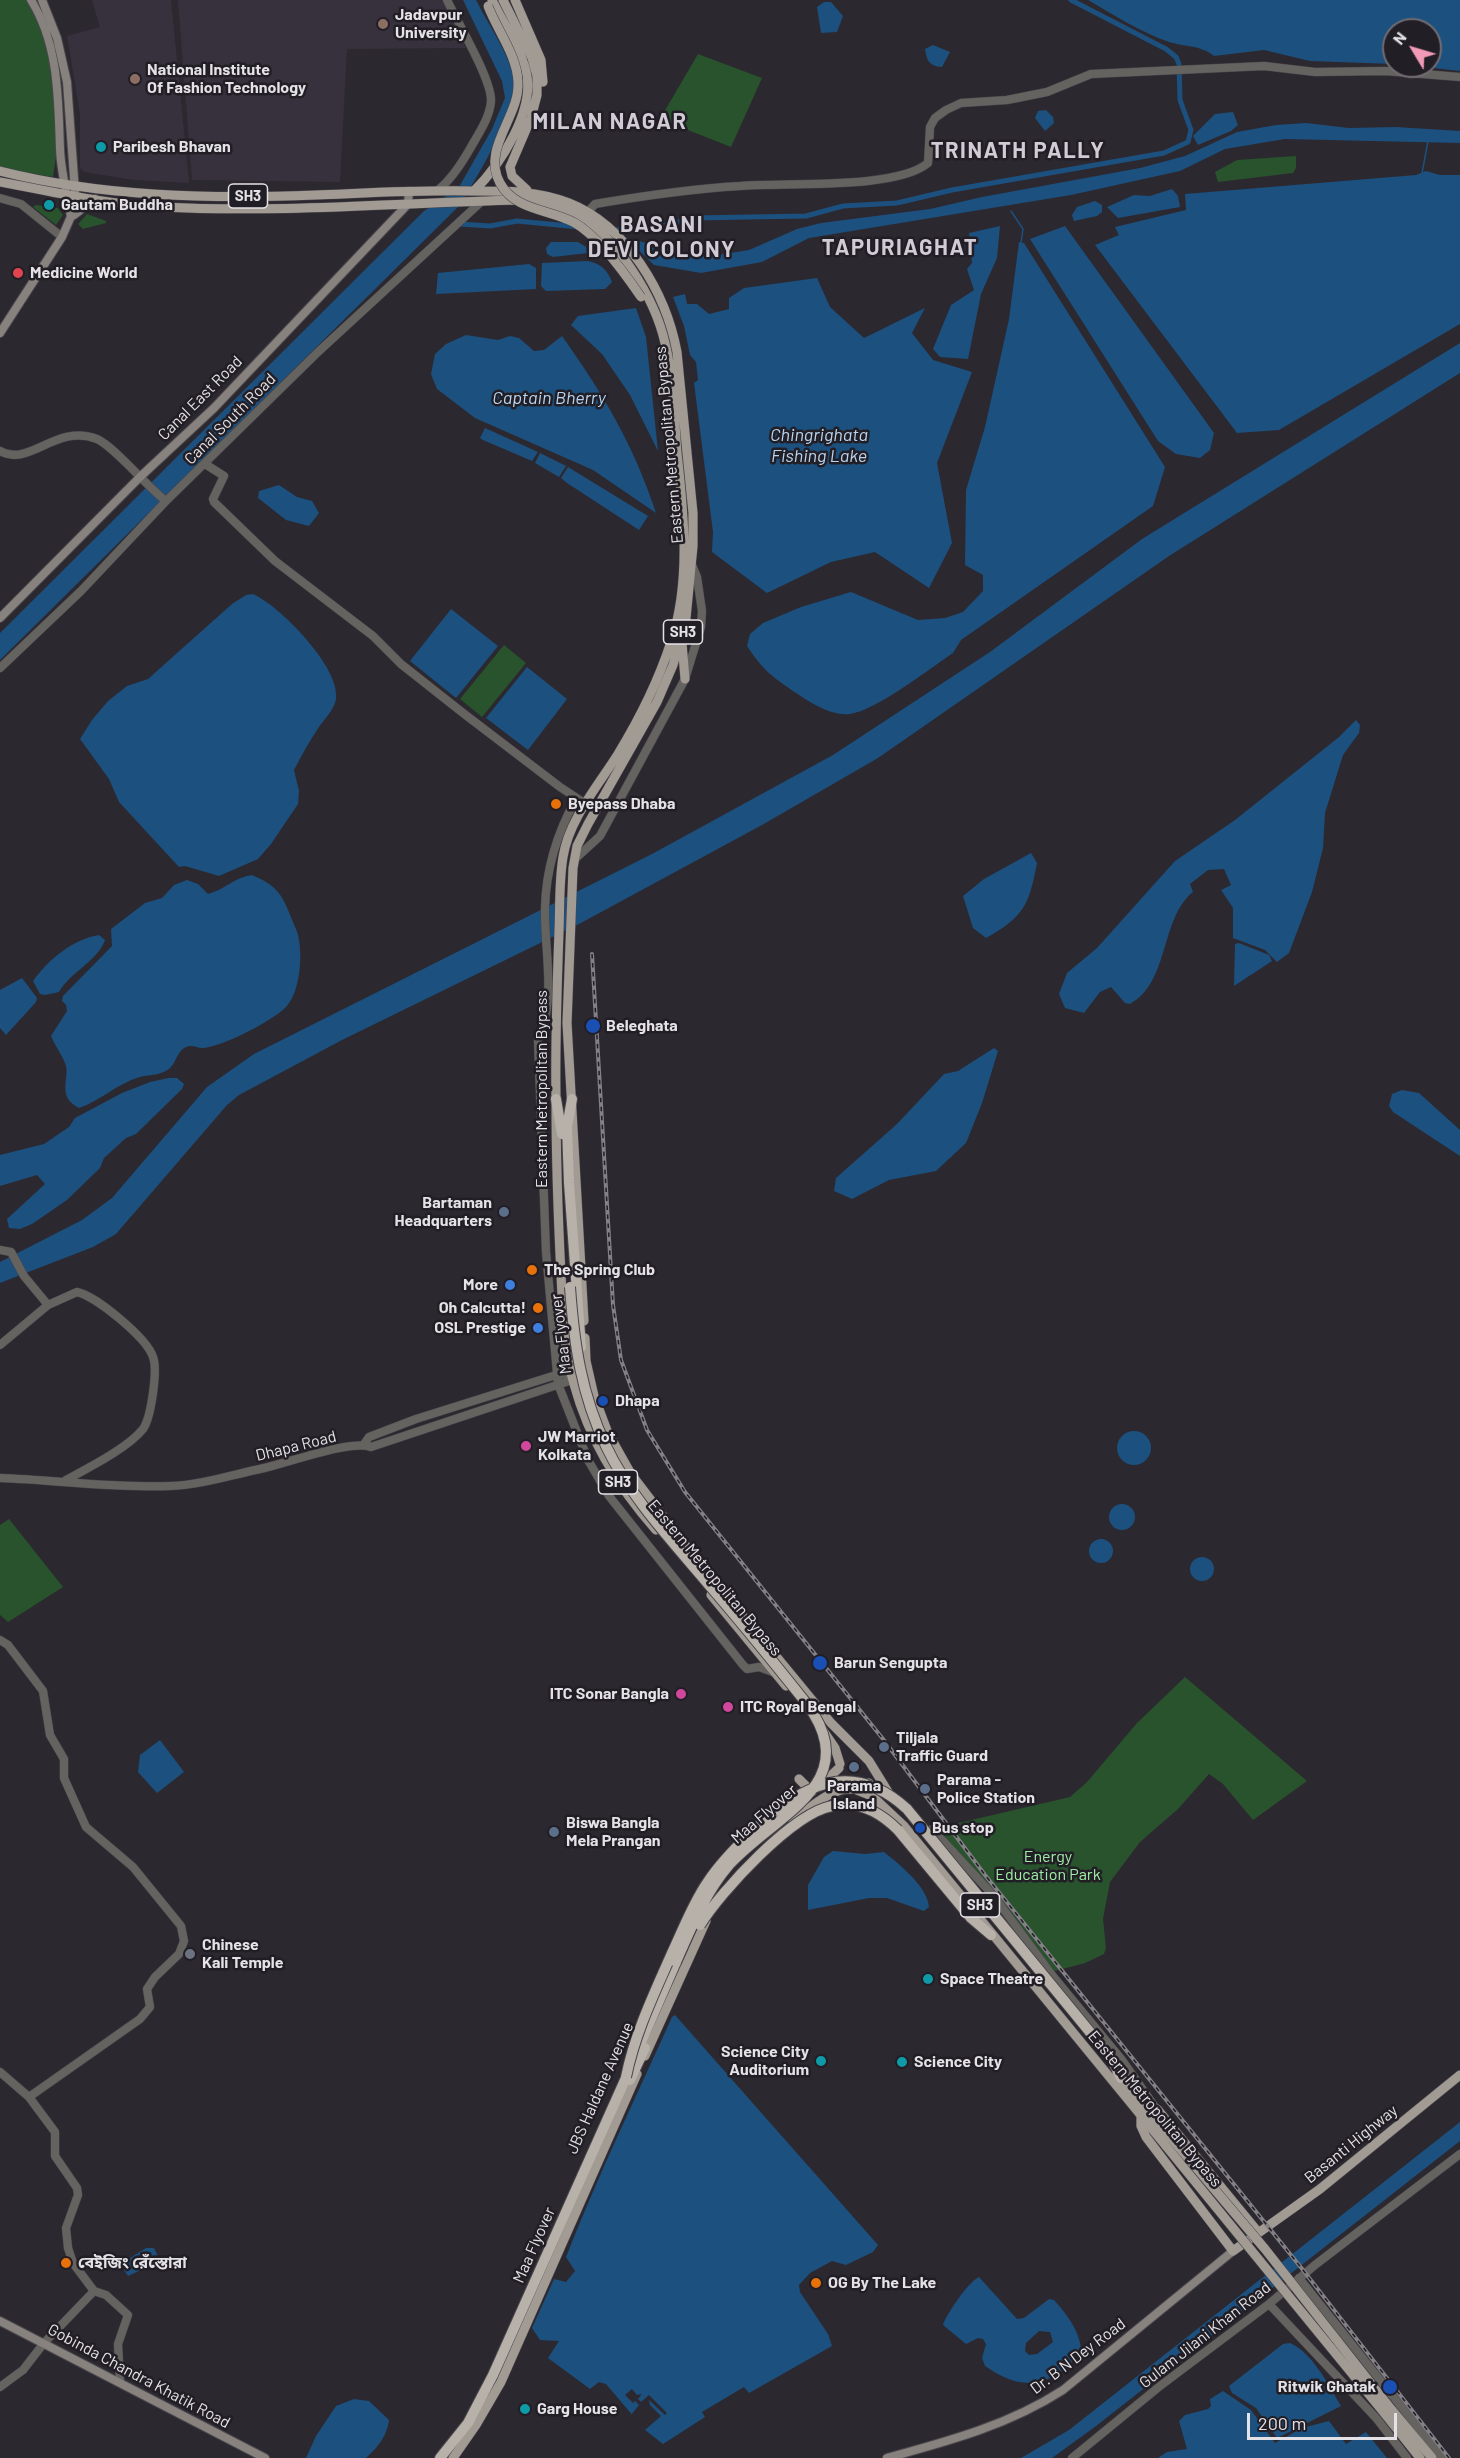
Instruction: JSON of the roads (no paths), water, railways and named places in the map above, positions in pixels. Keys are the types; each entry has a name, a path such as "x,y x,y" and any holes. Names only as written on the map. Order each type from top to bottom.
{"highway":[{"name":"Maa Flyover","path":"451,2458 478,2418 502,2373 700,1925 715,1896 738,1865 816,1795 827,1776 831,1746 825,1724 818,1710 685,1551 639,1491 610,1445 594,1407 583,1368 573,1284 563,1141 556,1099"},
{"name":"Maa Flyover","path":"439,2458 468,2423 493,2375 706,1899 730,1864 814,1789 822,1774 827,1751 821,1726 807,1704 651,1513 615,1463 591,1410 573,1339 567,1127 572,1099"},
{"path":"626,2077 638,2030 706,1884 734,1850 788,1799 814,1787 858,1783 875,1788 907,1809 1112,2059 1120,2078"},
{"path":"700,1925 738,1876 794,1827 818,1810 845,1804 867,1808 891,1824 971,1918 992,1935"}],"main road":[{"path":"31,0 48,41 56,73 65,195 71,218"},
{"path":"0,333 62,237 71,218 76,196 69,148 68,92 63,61 42,0"},
{"path":"503,0 535,67 536,102"},
{"path":"473,197 488,190 516,148 542,93 541,60 515,0"},
{"path":"473,197 508,144 518,124 527,93 525,67 489,2"},
{"path":"489,2 512,58 518,84 513,109 495,155 498,180 508,194 519,201 569,220 588,232 644,296"},
{"path":"516,148 510,172 518,184 529,192"},
{"name":"Eastern Metropolitan Bypass","path":"0,171 76,186 162,196 442,190 473,197 518,200 548,205 580,217 606,239 632,271 667,353 683,511 684,549 678,613 670,644 650,698 586,804 566,843 561,875 554,1030 564,1329 571,1376 597,1445 624,1491 824,1731 840,1766"},
{"name":"Eastern Metropolitan Bypass","path":"0,182 65,195 173,207 408,204 473,197"},
{"name":"Eastern Metropolitan Bypass","path":"488,190 529,192 558,199 588,212 625,246 654,286 666,310 676,352 693,513 692,565 682,635 657,702 582,836 574,860 567,1023 589,1376"},
{"path":"408,204 409,191"},
{"path":"71,218 95,199"},
{"name":"Canal East Road","path":"0,618 222,400 408,204"},
{"path":"682,635 685,679"},
{"name":"SH3","path":"589,1376 608,1433 641,1490 831,1723 865,1757 879,1779 1120,2078 1134,2093 1154,2106 1258,2232"},
{"path":"840,1766 852,1755 865,1757"},
{"name":"SH3","path":"840,1766 840,1779 855,1789"},
{"name":"JBS Haldane Avenue","path":"439,2458 479,2398 659,1990 702,1901 736,1854 840,1766"},
{"path":"855,1789 868,1784 873,1773 872,1767"},
{"path":"799,1779 812,1792"},
{"name":"Eastern Metropolitan Bypass","path":"855,1789 872,1796 903,1826 1141,2116 1169,2142 1388,2412 1420,2458"},
{"name":"JBS Haldane Avenue","path":"451,2458 476,2425 501,2382 676,1983 715,1906 737,1873 763,1846 819,1802 840,1790 855,1789"},
{"name":"Basanti Highway","path":"1233,2251 1320,2189 1460,2075"},
{"path":"1134,2093 1169,2142"},
{"name":"SH3","path":"1141,2116 1141,2126 1146,2137 1233,2251"},
{"name":"Dr. B N Dey Road","path":"887,2458 989,2428 1035,2407 1063,2390 1233,2251"},
{"name":"Gobinda Chandra Khatik Road","path":"0,2321 120,2381 265,2458"},
{"path":"1388,2412 1432,2458"}],"street":[{"path":"442,190 470,149 486,119 491,99 484,77 447,0"},
{"path":"588,212 595,204 660,194 743,186 878,180 920,169 928,164 928,143 932,122 941,113 961,103 1007,100 1047,92 1091,74 1264,66 1315,72 1385,71 1460,77"},
{"name":"Canal South Road","path":"0,668 81,591 165,501 373,301 472,212 473,197"},
{"path":"0,198 21,204 62,237"},
{"path":"0,451 6,454 22,455 63,436 80,434 99,440 165,501"},
{"path":"206,464 224,476 213,499 214,502 248,538 373,636 401,664 463,714 576,799 596,810"},
{"path":"574,860 600,836 685,679 701,627 702,611 697,577 692,565"},
{"path":"576,799 560,829 550,869 545,906 547,1019 538,1039 546,1251 557,1380 588,1460 609,1496 635,1531 743,1665 747,1669 764,1667 775,1673"},
{"path":"0,1250 11,1252 24,1276 48,1305"},
{"path":"0,1346 48,1305 77,1292 92,1298 141,1338 153,1356 155,1367 149,1418 144,1428 122,1446 65,1480"},
{"name":"Dhapa Road","path":"0,1478 65,1480 93,1484 177,1485 275,1466 364,1444 371,1447 557,1380 571,1376 589,1376"},
{"path":"0,1640 8,1645 43,1691 50,1736 64,1760 64,1778 86,1827 133,1867 181,1926 184,1941 179,1954 155,1977 147,1989 150,2007 140,2019 29,2097"},
{"path":"932,1829 993,1895 1053,1975 1122,2060 1154,2106"},
{"path":"0,2072 29,2097 55,2132 55,2156 76,2188 76,2204 66,2228 68,2248 73,2263 94,2291 106,2295 129,2315 118,2344 120,2381"},
{"name":"Gulam Jilani Khan Road","path":"1078,2457 1160,2386 1233,2328 1269,2304 1355,2234 1460,2154"},
{"path":"1299,2278 1442,2458"},
{"path":"0,2387 23,2370 44,2343 94,2291"},
{"path":"1269,2304 1377,2419 1407,2458"}],"water":[{"path":"463,0 476,0 506,55 513,74 514,87 505,122 460,205 0,660 0,633 424,211 459,187 492,129 505,98 502,81"},
{"path":"1088,0 1460,0 1460,71 1442,69 1442,18 1382,18 1382,64 1310,61 1264,50 1214,56 1204,50 1169,42 1127,23"},
{"path":"824,2 831,2 843,16 837,32 821,33 817,7"},
{"path":"933,45 950,52 942,67 931,64 928,60 925,49"},
{"path":"1046,110 1053,117 1054,123 1045,131 1035,118 1038,111"},
{"path":"1233,112 1238,125 1231,131 1198,145 1193,136 1215,114"},
{"path":"1306,123 1349,128 1396,127 1460,131 1460,143 1285,139 1225,149 1180,171 1071,195 809,238 762,262 701,273 654,265 626,238 689,253 718,255 749,250 797,229 821,223 930,209 982,197 1140,168 1185,156 1237,132 1276,125"},
{"path":"1426,171 1440,175 1460,175 1460,324 1279,430 1237,433 1095,245 1119,235 1115,227 1186,210 1185,194 1416,175"},
{"path":"1172,189 1178,196 1180,207 1118,218 1107,207 1134,195 1150,196"},
{"path":"1095,201 1102,205 1102,212 1097,216 1074,221 1072,215 1077,207"},
{"path":"1000,226 997,258 981,294 968,359 940,357 933,349 951,305 974,290 967,269 972,263 969,233"},
{"path":"1065,226 1214,433 1210,450 1200,458 1176,454 1158,441 1030,239"},
{"path":"551,242 578,242 586,247 588,253 553,257 547,254 546,248"},
{"path":"1019,242 1024,243 1165,467 1153,506 961,640 953,653 888,697 850,714 836,713 822,708 774,677 747,646 750,634 763,623 801,607 851,592 918,620 945,618 963,612 983,591 983,575 965,565 966,490 985,427 1009,319"},
{"path":"588,261 597,264 608,274 612,282 605,289 546,291 541,286 542,263"},
{"path":"529,264 536,268 536,289 436,294 438,273"},
{"name":"Chingrighata Fishing Lake","path":"817,278 830,307 864,338 925,308 912,333 933,360 972,372 937,463 952,543 929,588 875,552 831,562 767,593 712,552 713,532 694,383 698,380 696,362 690,355 684,326 673,297 685,294 687,304 697,304 709,314 729,309 729,298 744,288"},
{"name":"Captain Bherry","path":"636,308 646,337 658,451 630,395 602,354 571,325 578,316"},
{"name":"Captain Bherry","path":"466,335 498,340 510,336 519,338 534,351 544,350 562,336 616,421 638,465 656,513 593,470 475,418 437,389 431,374 435,354 446,344"},
{"path":"1460,343 1460,373 1169,556 878,758 762,825 579,924 342,1040 239,1095 227,1105 116,1234 93,1247 0,1283 0,1262 82,1220 112,1198 207,1087 254,1054 652,854 833,755 990,652 1142,539"},
{"path":"485,428 538,452 532,461 483,440 480,438"},
{"path":"540,453 566,466 559,477 535,463"},
{"path":"568,467 648,516 639,530 561,478"},
{"path":"279,485 297,497 312,501 319,513 309,526 286,520 258,498 259,491"},
{"path":"253,594 278,611 319,655 335,686 336,699 333,708 319,726 294,770 299,791 298,804 258,859 219,876 185,866 179,867 119,802 109,779 80,739 108,701 127,686 148,679 232,604 246,595"},
{"path":"451,609 498,646 456,698 410,661"},
{"path":"527,667 567,699 528,750 486,718"},
{"path":"1356,720 1360,725 1359,733 1343,755 1325,813 1323,848 1312,892 1289,953 1277,962 1265,950 1233,938 1233,908 1221,890 1231,885 1224,869 1208,870 1190,884 1193,892 1182,903 1175,917 1159,966 1143,994 1130,1004 1125,1003 1111,987 1100,992 1084,1013 1065,1008 1059,994 1067,973 1097,948 1175,861 1235,820 1339,737"},
{"path":"1031,853 1037,863 1031,889 1023,908 1009,923 986,938 973,928 963,896 984,879"},
{"path":"252,875 270,885 281,896 296,929 300,947 300,970 295,991 286,1007 259,1026 235,1038 204,1048 186,1047 167,1071 132,1080 79,1108 72,1104 65,1088 66,1066 51,1036 67,1011 62,1001 63,996 112,946 111,929 145,903 162,898 174,885 187,880 198,884 208,894 240,878"},
{"path":"99,935 105,940 101,948 59,992 40,994 33,981 46,966 71,946"},
{"path":"1239,943 1269,955 1272,961 1234,986 1235,944"},
{"path":"22,978 37,998 36,1002 6,1035 0,1028 0,990"},
{"path":"994,1048 998,1051 982,1103 966,1143 936,1171 889,1180 852,1199 834,1191 836,1178 897,1124 944,1074 958,1071"},
{"path":"177,1078 184,1084 182,1089 136,1134 126,1138 104,1158 100,1168 67,1200 32,1224 20,1229 9,1228 7,1219 45,1184 37,1175 0,1186 0,1155 44,1144 69,1127 75,1118 122,1093 150,1082"},
{"path":"1402,1090 1419,1093 1460,1130 1460,1156 1393,1112 1389,1106 1392,1094"},
{"path":"1134,1431 1146,1436 1151,1448 1146,1460 1134,1465 1122,1460 1117,1448 1122,1436"},
{"path":"1122,1504 1131,1508 1135,1517 1131,1526 1122,1530 1113,1526 1109,1517 1113,1508"},
{"path":"1101,1539 1110,1542 1113,1551 1110,1560 1101,1563 1092,1560 1089,1551 1092,1542"},
{"path":"1202,1557 1211,1560 1214,1569 1211,1578 1202,1581 1193,1578 1190,1569 1193,1560"},
{"path":"160,1740 184,1772 157,1793 138,1772 140,1755"},
{"path":"833,1851 865,1854 884,1852 905,1869 918,1884 924,1892 929,1907 924,1911 887,1898 869,1898 808,1910 808,1885 824,1857"},
{"path":"675,2015 878,2245 873,2252 846,2265 832,2261 810,2273 799,2285 800,2292 828,2334 832,2346 749,2393 744,2387 702,2412 705,2417 663,2444 645,2430 606,2384 599,2382 590,2389 548,2358 559,2341 540,2340 532,2328 554,2279 566,2282 575,2271 566,2257 618,2136 672,2017"},
{"path":"1460,2122 1460,2141 1096,2426 1052,2458 1021,2458 1069,2430"},
{"path":"146,2248 154,2248 160,2261 128,2276 124,2270 127,2260"},
{"path":"979,2277 1017,2319 1024,2318 1049,2299 1054,2300 1076,2331 1081,2347 1078,2356 1058,2374 1037,2382 1017,2382 985,2366 982,2358 986,2344 983,2339 978,2338 966,2344 943,2325 958,2299","holes":["1039,2331 1050,2332 1053,2342 1037,2354 1029,2355 1025,2351 1026,2343"]},
{"path":"1290,2343 1313,2362 1341,2406 1277,2438 1256,2408 1232,2393 1229,2386 1283,2344"},
{"path":"1223,2391 1251,2410 1275,2443 1302,2428 1329,2421 1346,2444 1366,2432 1387,2458 1158,2458 1167,2452 1187,2449 1179,2421 1185,2415 1208,2409 1211,2406 1210,2399"},
{"path":"354,2399 369,2401 389,2420 384,2436 378,2445 366,2458 306,2458 316,2436 336,2406"}],"waterway":[{"path":"612,230 653,228 694,218 806,216 843,206 897,203 952,190 1164,153 1188,142 1191,130 1180,100 1179,64 1176,57 1166,49 1071,0"},
{"path":"1422,173 1428,141"},
{"path":"1011,211 1023,229 1021,243"},
{"path":"459,224 490,226 517,221 579,227"}],"railway":[{"path":"592,954 613,1305 621,1360 647,1430 685,1492 883,1739 985,1875 1303,2270 1449,2458"}],"place":[{"name":"Jadavpur University","path":"383,24"},
{"name":"National Institute Of Fashion Technology","path":"135,79"},
{"name":"Paribesh Bhavan","path":"101,147"},
{"name":"Gautam Buddha","path":"49,205"},
{"name":"Medicine World","path":"18,273"},
{"name":"Byepass Dhaba","path":"556,804"},
{"name":"Beleghata","path":"593,1026"},
{"name":"Bartaman Headquarters","path":"504,1212"},
{"name":"The Spring Club","path":"532,1270"},
{"name":"More","path":"510,1285"},
{"name":"Oh Calcutta!","path":"538,1308"},
{"name":"OSL Prestige","path":"538,1328"},
{"name":"Dhapa","path":"603,1401"},
{"name":"JW Marriot Kolkata","path":"526,1446"},
{"name":"Barun Sengupta","path":"820,1663"},
{"name":"ITC Sonar Bangla","path":"681,1694"},
{"name":"ITC Royal Bengal","path":"728,1707"},
{"name":"Tiljala Traffic Guard","path":"884,1747"},
{"name":"Parama Island","path":"854,1767"},
{"name":"Parama - Police Station","path":"925,1789"},
{"name":"Bus stop","path":"920,1828"},
{"name":"Biswa Bangla Mela Prangan","path":"554,1832"},
{"name":"Chinese Kali Temple","path":"190,1954"},
{"name":"Space Theatre","path":"928,1979"},
{"name":"Science City Auditorium","path":"821,2061"},
{"name":"Science City","path":"902,2062"},
{"name":"বেইজিং রেঁস্তোরা","path":"66,2263"},
{"name":"OG By The Lake","path":"816,2283"},
{"name":"Ritwik Ghatak","path":"1390,2387"},
{"name":"Garg House","path":"525,2409"}],"district":[{"name":"MILAN NAGAR","path":"610,122"},
{"name":"TRINATH PALLY","path":"1018,151"},
{"name":"BASANI DEVI COLONY","path":"662,238"},
{"name":"TAPURIAGHAT","path":"900,248"}],"park label":[{"name":"Energy Education Park","path":"1048,1866"}]}
